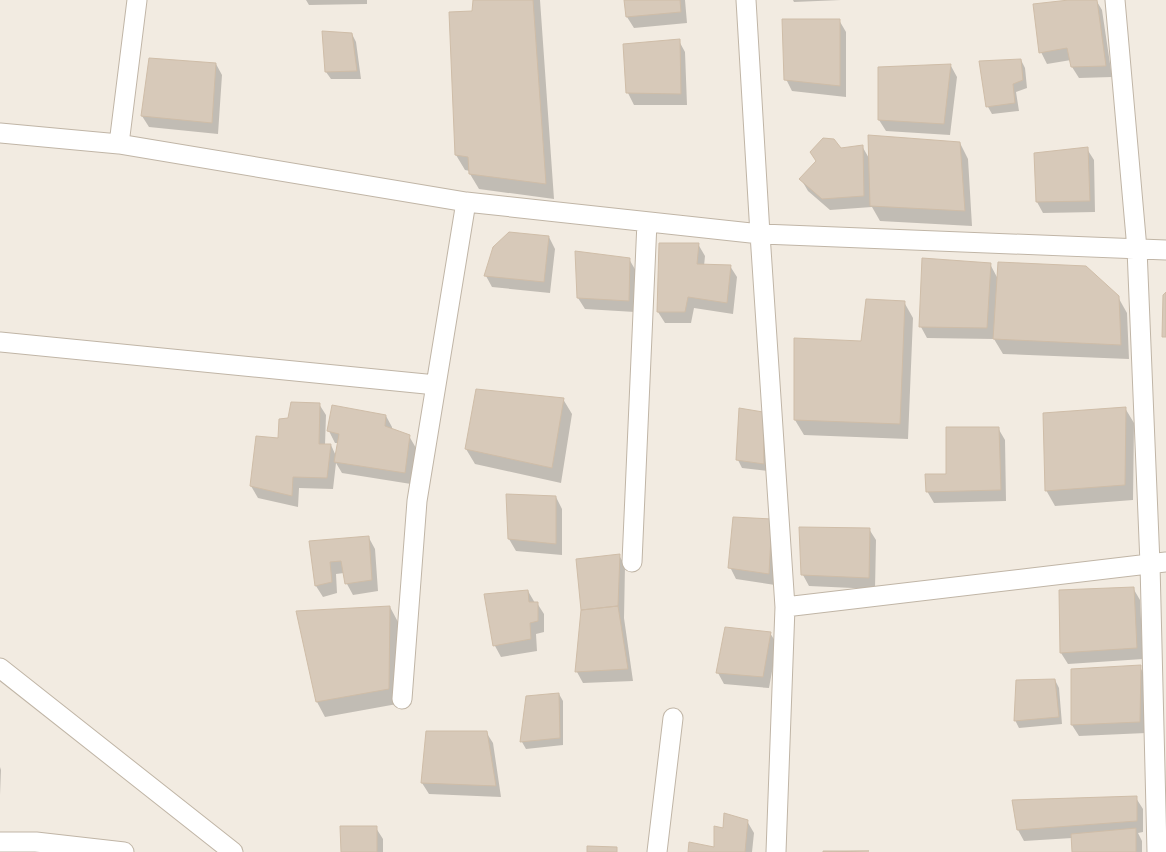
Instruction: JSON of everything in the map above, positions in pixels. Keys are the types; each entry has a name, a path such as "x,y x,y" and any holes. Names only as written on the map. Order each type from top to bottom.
{"street":[{"path":"119,144 137,0"},
{"path":"746,0 785,607 776,852"},
{"path":"1115,0 1137,249 1158,563 1157,852"},
{"path":"0,133 119,144 466,202 760,234 1166,250"},
{"path":"402,699 417,501 466,202"},
{"path":"632,562 647,222"},
{"path":"0,342 436,385"},
{"path":"785,607 1158,563"},
{"path":"0,668 233,852"},
{"path":"656,852 673,718"},
{"path":"0,842 36,842 124,852"}],"building":[{"path":"473,0 533,0 546,184 469,174 468,157 455,155 449,12 472,11"},
{"path":"624,0 680,0 681,12 626,17"},
{"path":"1069,0 1097,0 1106,66 1071,67 1067,48 1039,53 1033,4"},
{"path":"782,19 840,19 840,86 784,80"},
{"path":"322,31 352,33 357,71 325,72"},
{"path":"680,39 681,94 626,93 623,44"},
{"path":"149,58 216,63 212,123 141,116"},
{"path":"1021,59 1023,80 1013,84 1015,103 986,107 979,61"},
{"path":"951,64 944,124 878,120 878,67"},
{"path":"868,135 960,142 965,211 870,206"},
{"path":"823,138 834,139 841,148 863,145 864,196 822,199 799,179 816,161 810,152"},
{"path":"1088,147 1090,201 1036,202 1034,153"},
{"path":"509,232 549,236 544,282 484,276 493,247"},
{"path":"659,243 699,243 697,264 731,265 727,303 688,297 685,312 657,312"},
{"path":"575,251 630,258 629,301 577,298"},
{"path":"922,258 991,263 987,328 919,327"},
{"path":"998,262 1086,266 1119,296 1121,345 993,339"},
{"path":"1166,292 1166,337 1162,337 1163,295"},
{"path":"866,299 905,301 900,424 794,420 794,338 861,341"},
{"path":"476,389 564,398 552,468 465,449"},
{"path":"291,402 320,403 319,444 331,444 327,478 293,477 292,496 250,486 256,436 278,438 279,419 288,418"},
{"path":"332,405 386,415 385,426 410,435 405,473 334,462 339,434 327,431"},
{"path":"1126,407 1125,485 1045,491 1043,413"},
{"path":"739,408 763,412 764,464 736,460"},
{"path":"946,427 999,427 1001,490 926,492 925,474 946,474"},
{"path":"506,494 556,496 556,544 508,539"},
{"path":"733,517 772,519 769,574 728,568"},
{"path":"799,527 870,528 869,578 801,575"},
{"path":"369,536 372,580 345,584 341,561 330,562 332,582 315,586 309,541"},
{"path":"620,554 618,606 581,610 576,559"},
{"path":"1134,587 1137,648 1060,653 1059,590"},
{"path":"528,590 529,602 538,602 538,621 530,623 531,639 493,646 484,594"},
{"path":"390,606 389,689 316,702 296,611"},
{"path":"618,606 628,669 575,672 581,610"},
{"path":"725,627 771,632 763,677 716,673"},
{"path":"1141,665 1140,722 1071,725 1071,669"},
{"path":"1055,679 1059,717 1014,721 1016,680"},
{"path":"559,693 560,738 520,742 526,696"},
{"path":"426,731 487,731 496,786 421,783"},
{"path":"1137,796 1137,821 1017,830 1012,800"},
{"path":"724,813 748,820 745,852 688,852 689,842 714,847 714,826 723,828"},
{"path":"340,826 377,826 377,852 341,852"},
{"path":"1136,828 1136,852 1072,852 1071,834"},
{"path":"587,846 617,847 617,852 587,852"},
{"path":"823,851 869,851 823,852"}]}
